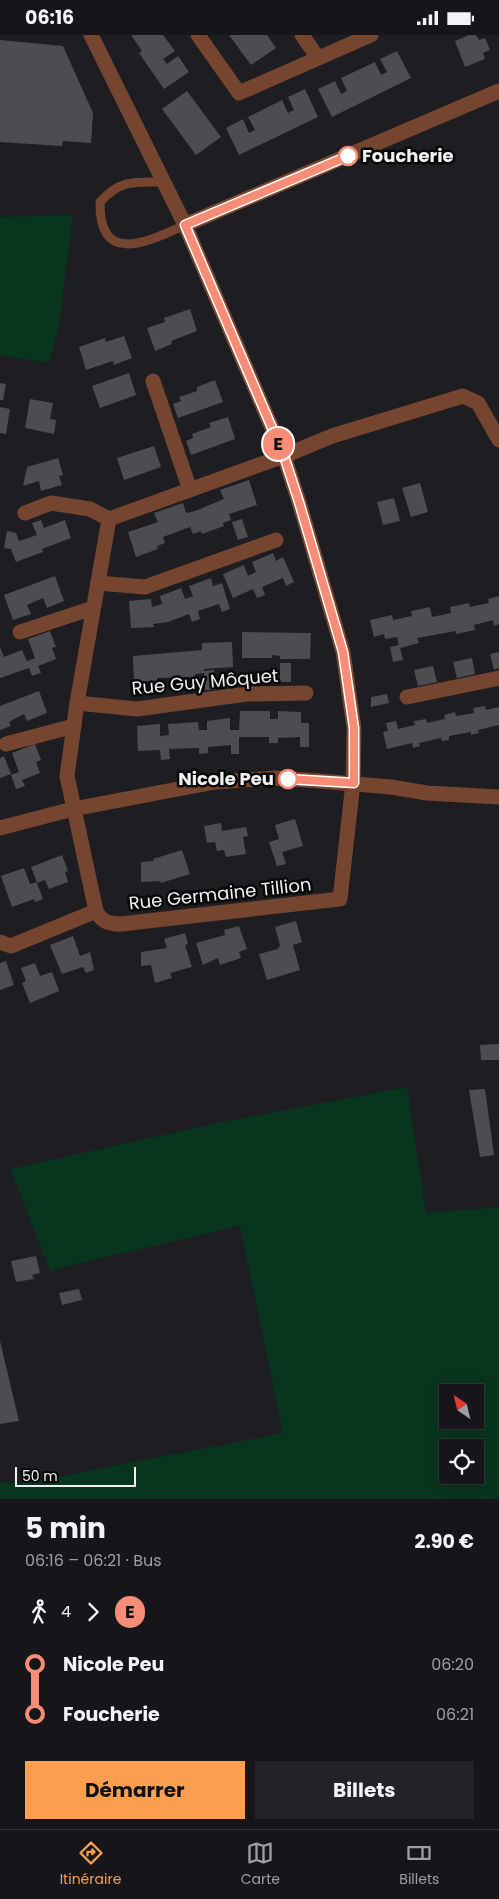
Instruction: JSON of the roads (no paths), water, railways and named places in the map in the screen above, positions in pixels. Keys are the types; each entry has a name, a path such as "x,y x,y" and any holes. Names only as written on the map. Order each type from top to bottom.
{"street":[{"path":"91,35 185,225 284,456 343,652 354,728 354,783"},
{"path":"198,35 239,93 371,35"},
{"path":"302,35 318,58"},
{"path":"185,225 499,91"},
{"path":"153,381 190,489"},
{"path":"25,513 51,503 90,509 109,519 284,456 332,436 463,395 478,403 499,439"},
{"path":"0,942 11,946 96,911 67,776 77,703 109,519"},
{"path":"98,583 145,587 276,541"},
{"path":"20,632 93,608"},
{"path":"407,697 499,678"},
{"name":"Rue Guy Môquet","path":"77,703 137,709 247,694 306,693"},
{"path":"6,744 74,726"},
{"path":"0,829 73,809 215,781 276,778 354,783 427,793 499,797"},
{"name":"Rue Germaine Tillion","path":"96,911 101,919 110,924 121,924 340,899 354,783"}],"lane":[{"path":"164,182 135,183 118,186 100,202 100,219 110,236 120,244 134,245 185,225"}],"place":[{"name":"Foucherie","path":"348,156"},
{"name":"Nicole Peu","path":"288,779"}]}
